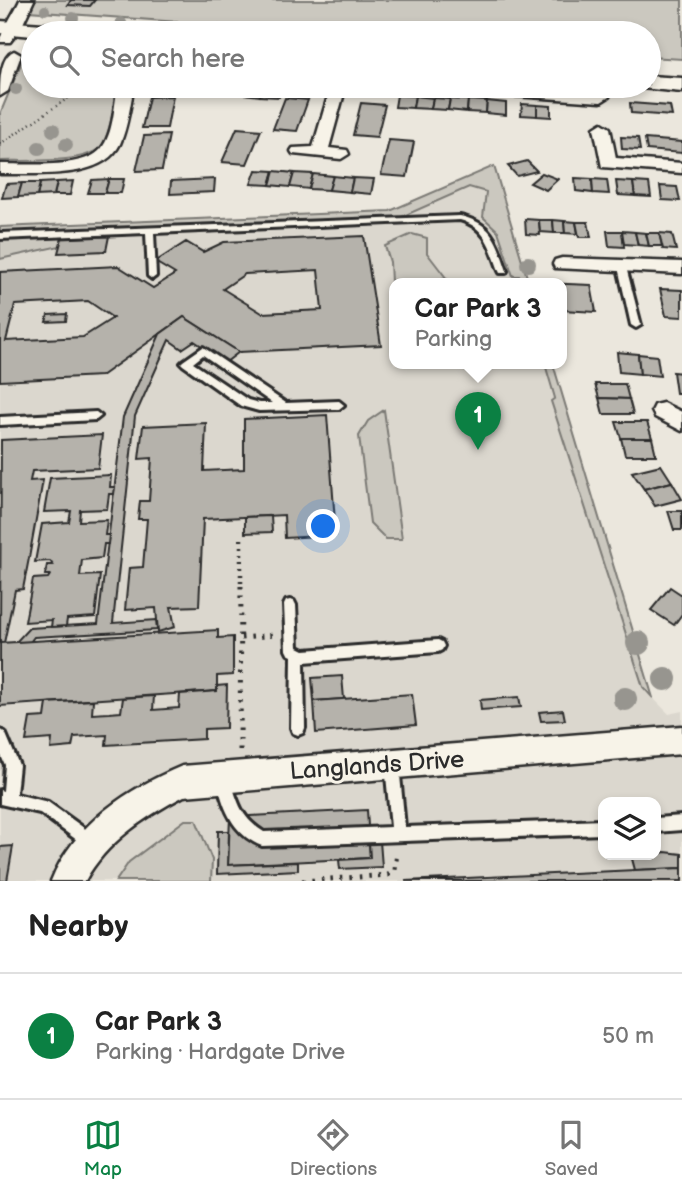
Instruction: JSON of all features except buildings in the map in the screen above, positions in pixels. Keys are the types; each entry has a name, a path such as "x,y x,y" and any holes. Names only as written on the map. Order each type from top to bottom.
{"main road":[{"path":"661,73 682,75"},
{"path":"661,83 682,85"}],"street":[{"path":"0,91 5,40 27,0"},
{"path":"5,40 21,49"},
{"path":"0,169 76,165 97,160 107,152 113,140 124,98"},
{"path":"320,152 335,98"},
{"path":"601,128 608,163 682,168"},
{"path":"299,151 341,154"},
{"path":"562,264 682,268"},
{"name":"Langlands Drive","path":"66,881 92,843 127,810 182,781 682,740"}],"lane":[{"path":"0,236 425,219 471,220 482,225 491,235 503,271"},
{"path":"150,232 152,276"},
{"path":"622,267 636,325"},
{"path":"284,405 202,350 186,363 245,403 259,407 339,405"},
{"path":"0,421 96,416"},
{"path":"290,605 292,650 303,656 438,646"},
{"path":"298,653 298,728"},
{"path":"0,737 12,765 5,797 43,807 92,843"},
{"path":"392,765 399,834"},
{"path":"231,776 233,814 244,829 262,839 598,827"},
{"path":"661,825 682,823"}],"path":[{"path":"0,144 68,98"},
{"path":"231,776 241,638 242,537"},
{"path":"241,638 290,634"},
{"path":"302,881 388,875 395,870 399,834"}],"shaded area":[{"path":"34,0 682,0 682,59 661,58 661,21 165,21 29,11"},
{"path":"21,63 21,98 116,98 110,126 102,145 83,156 69,159 0,161 0,114"},
{"path":"494,166 527,278 389,278 389,369 554,369 653,698 669,714 682,711 682,881 0,881 0,227 390,211"},
{"path":"494,166 527,278 513,276 498,231 483,217 486,192 469,187 399,218 0,233 0,227 390,211"},
{"path":"412,234 427,238 427,253 446,278 391,278 385,246"},
{"path":"62,238 60,246 0,259 0,240"},
{"path":"546,369 554,369 653,698 643,687 551,401 555,398"},
{"path":"384,410 402,539 386,539 370,523 359,436 368,421"},
{"path":"185,820 196,820 212,860 211,881 116,881 129,862"}],"place":[{"name":"Car Park 3","path":"478,450"}]}
